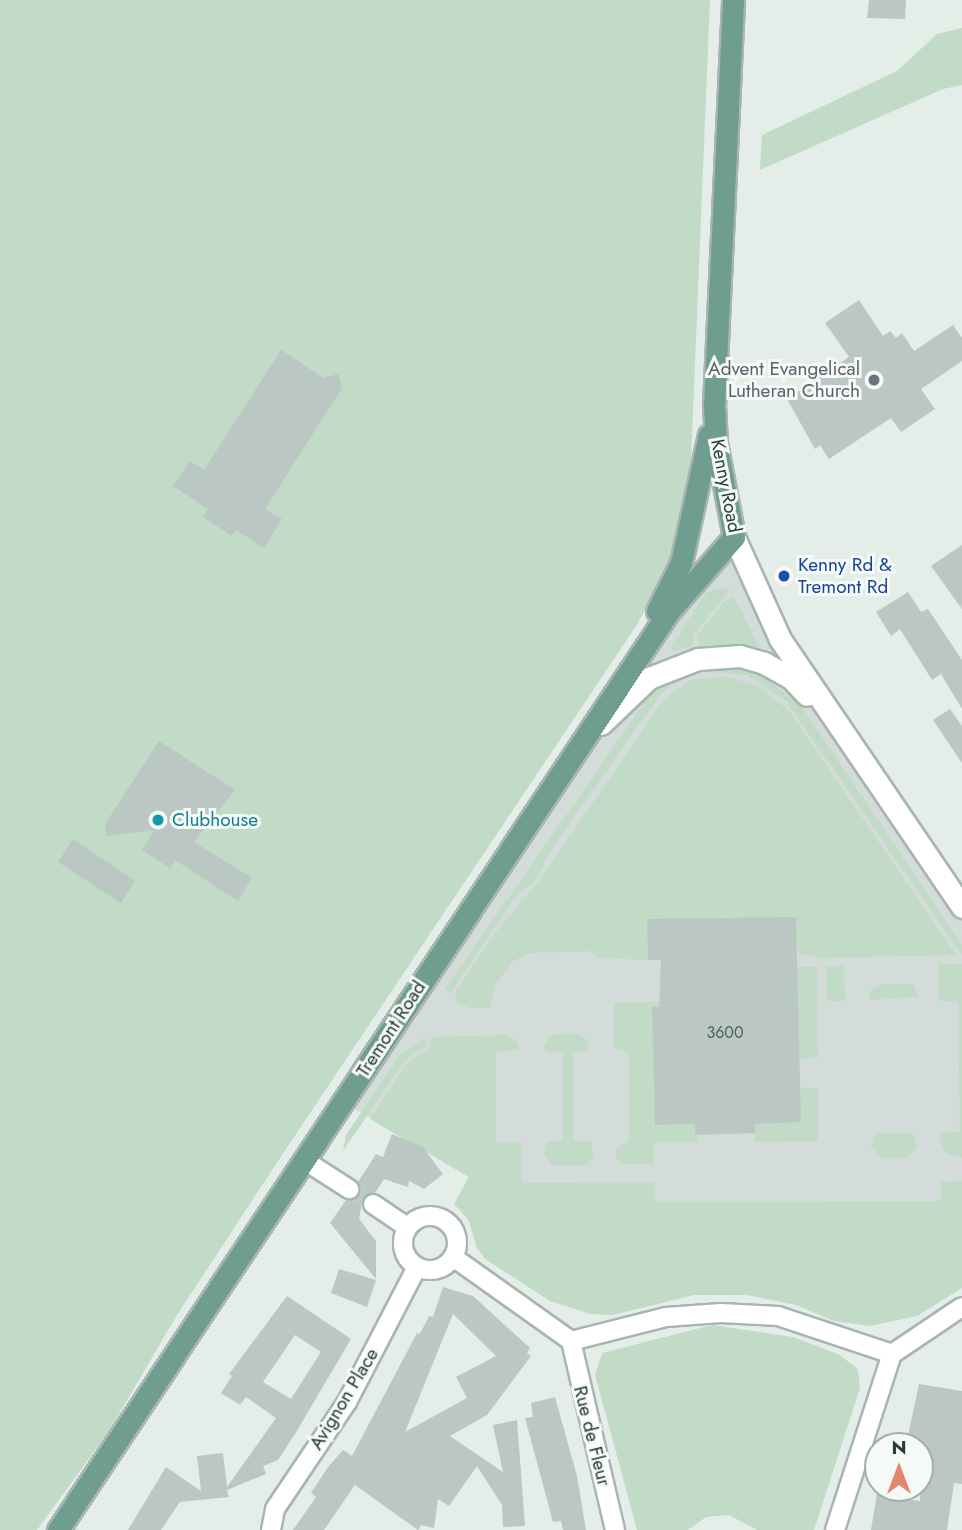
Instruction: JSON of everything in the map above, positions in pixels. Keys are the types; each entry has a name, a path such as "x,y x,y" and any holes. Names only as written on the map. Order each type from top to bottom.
{"main road":[{"name":"Kenny Road","path":"733,0 714,405 716,443 734,537 780,639 962,906"},
{"path":"575,754 580,737 645,633 681,563 699,497 714,405"},
{"name":"Tremont Road","path":"58,1530 670,610 734,537"},
{"path":"575,754 649,678 698,659 740,656 764,663 791,678 836,724"}],"street":[{"path":"304,1160 349,1189"},
{"path":"373,1205 407,1227"},
{"path":"432,1215 445,1220 454,1230 457,1244 453,1257 430,1270 416,1267 406,1256 402,1241 407,1227 432,1215"},
{"path":"453,1257 571,1340 666,1317 721,1313 778,1316 891,1354"},
{"name":"Avignon Place","path":"271,1530 275,1510 347,1402 416,1267"},
{"path":"835,1530 891,1354 962,1307"},
{"name":"Rue de Fleur","path":"571,1340 615,1530"}],"shaded area":[{"path":"734,537 788,635 962,895 962,1194 869,1251 654,1210 654,1192 492,1191 343,1102 470,910"}],"green space":[{"path":"0,0 710,0 690,484 672,559 638,623 177,1315 109,1431 37,1530 0,1530"},
{"path":"962,28 962,85 943,89 760,170 762,135 897,71 937,34"},
{"path":"725,587 729,591 693,635 693,646 673,651 671,646 707,592"},
{"path":"734,596 759,647 700,646 697,636 724,602"},
{"path":"703,666 756,671 801,706 962,945 962,955 786,701 748,675 704,672"},
{"path":"697,667 698,673 672,684 660,695 551,850 537,878 514,899 451,992 444,990 645,702 672,676"},
{"path":"727,677 758,686 789,711 956,955 819,958 647,919 648,960 600,958 590,951 528,953 512,962 495,985 490,1008 469,1008 457,1002 455,993 496,932 541,879 663,700 692,679"},
{"path":"938,964 962,964 962,1157 947,1154 940,1142 941,1133 960,1132 958,1001 939,1001"},
{"path":"826,966 844,966 845,1001 827,1001"},
{"path":"796,967 817,967 818,1058 799,1059"},
{"path":"883,984 913,984 919,997 869,1000 871,989"},
{"path":"660,1002 660,1007 652,1007 655,1125 695,1124 699,1142 654,1142 654,1164 622,1164 616,1158 616,1149 629,1141 629,1052 614,1048 614,1003"},
{"path":"580,1034 590,1044 588,1052 573,1053 573,1141 591,1141 593,1158 586,1165 552,1165 544,1153 547,1142 563,1141 563,1053 546,1052 544,1046 550,1036"},
{"path":"506,1035 516,1040 520,1049 496,1053 496,1142 521,1142 522,1183 654,1182 655,1202 941,1201 941,1182 962,1181 962,1288 917,1316 870,1326 834,1321 796,1305 747,1295 694,1295 613,1315 590,1314 550,1301 485,1259 477,1248 468,1219 454,1204 469,1177 370,1119 408,1062 431,1049 431,1037"},
{"path":"424,1039 427,1045 406,1059 343,1151 346,1135 400,1054"},
{"path":"800,1088 818,1088 818,1141 755,1142 755,1124 800,1122"},
{"path":"875,1133 912,1133 917,1147 906,1158 880,1158 871,1146"},
{"path":"712,1325 793,1337 838,1354 858,1369 860,1388 814,1530 757,1530 729,1515 706,1517 688,1530 637,1530 595,1375 602,1353"}],"building":[{"path":"869,0 906,0 905,19 867,18"},
{"name":"Advent Evangelical Lutheran Church","path":"859,300 883,336 890,331 896,338 902,333 914,351 953,325 962,338 962,361 921,389 935,409 901,432 891,418 829,459 820,445 815,449 787,399 849,357 825,323"},
{"path":"281,350 324,378 338,374 342,388 265,509 282,519 264,548 236,530 232,536 203,517 208,509 173,486 190,461 204,470"},
{"path":"962,545 962,609 931,566"},
{"path":"908,592 921,612 928,609 962,660 962,709 941,674 932,680 900,629 891,636 876,612"},
{"path":"950,709 962,726 962,763 933,720"},
{"name":"Clubhouse","path":"159,741 235,790 194,842 252,878 238,901 175,860 170,868 142,850 155,830 107,836 105,824"},
{"path":"73,839 135,881 121,903 58,862"},
{"path":"796,917 801,1122 755,1124 755,1133 695,1135 695,1124 655,1125 652,1007 659,1007 661,960 648,960 647,919"},
{"path":"392,1134 422,1146 443,1174 424,1189 409,1181 408,1187 384,1179 375,1193 363,1198 359,1219 376,1241 376,1279 330,1223 346,1200 358,1196 358,1182 376,1154 383,1157"},
{"path":"339,1269 376,1280 367,1307 331,1293"},
{"path":"443,1287 473,1296 530,1348 527,1353 531,1356 487,1415 450,1436 503,1472 493,1425 517,1420 525,1526 503,1527 502,1505 477,1466 449,1506 438,1499 434,1528 421,1525 418,1530 355,1485 324,1530 293,1530 316,1497 311,1493 328,1467 343,1450 352,1456 417,1333 420,1334 429,1316 433,1317","holes":["453,1314 496,1356 456,1377 467,1398 405,1432"]},
{"path":"287,1296 351,1339 278,1460 263,1466 266,1474 227,1490 229,1497 180,1502 161,1530 128,1530 166,1467 201,1491 197,1456 223,1453 227,1487 276,1418 246,1397 240,1405 221,1393 232,1376 229,1374","holes":["295,1335 321,1352 291,1399 263,1382"]},
{"path":"919,1384 962,1391 962,1484 954,1483 947,1530 871,1530 876,1502 934,1502 934,1432 909,1432"},
{"path":"555,1397 577,1476 586,1530 563,1530 561,1521 553,1522 525,1418 533,1417 531,1403"}],"tunnel":[{"path":"349,1189 373,1204"}],"place":[{"name":"Advent Evangelical Lutheran Church","path":"874,380"},
{"name":"Kenny Rd & Tremont Rd","path":"784,576"},
{"name":"Clubhouse","path":"158,820"}]}
